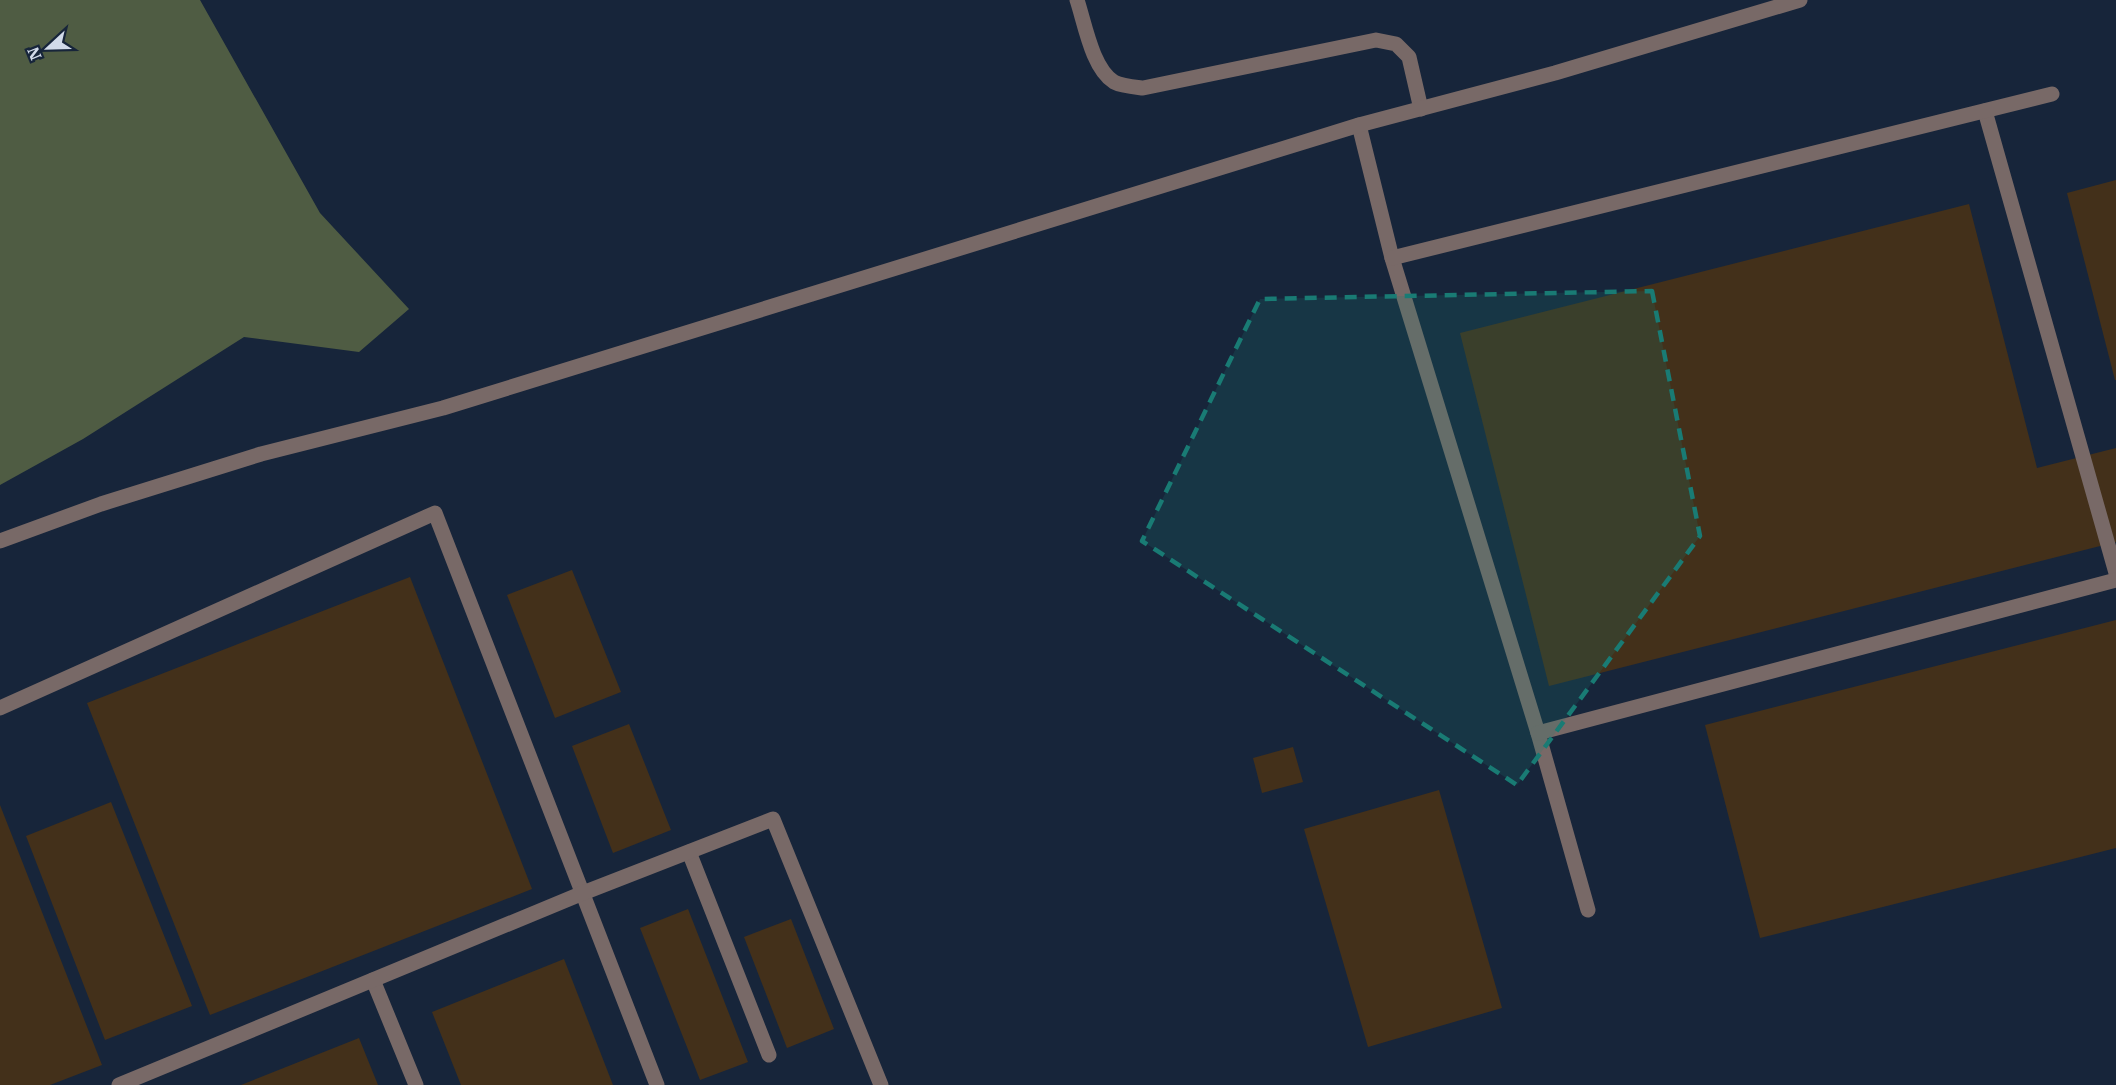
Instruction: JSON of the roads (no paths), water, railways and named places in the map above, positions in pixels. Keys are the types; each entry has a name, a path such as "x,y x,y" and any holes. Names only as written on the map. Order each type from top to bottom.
{"street":[{"path":"1077,0 1102,70 1116,83 1143,88 1376,40 1396,44 1409,57 1421,109"},
{"path":"0,541 101,504 261,454 443,408 1359,125 1555,73 1800,0"},
{"path":"1392,258 2052,94"},
{"path":"1985,111 2116,573"},
{"path":"1359,125 1392,258 1538,733 1588,910"},
{"path":"0,708 435,513 657,1085"},
{"path":"1538,733 2116,580"},
{"path":"118,1085 583,893 773,819 881,1085"},
{"path":"689,852 769,1055"},
{"path":"373,980 416,1085"},
{"path":"156,1070 162,1085"}]}
